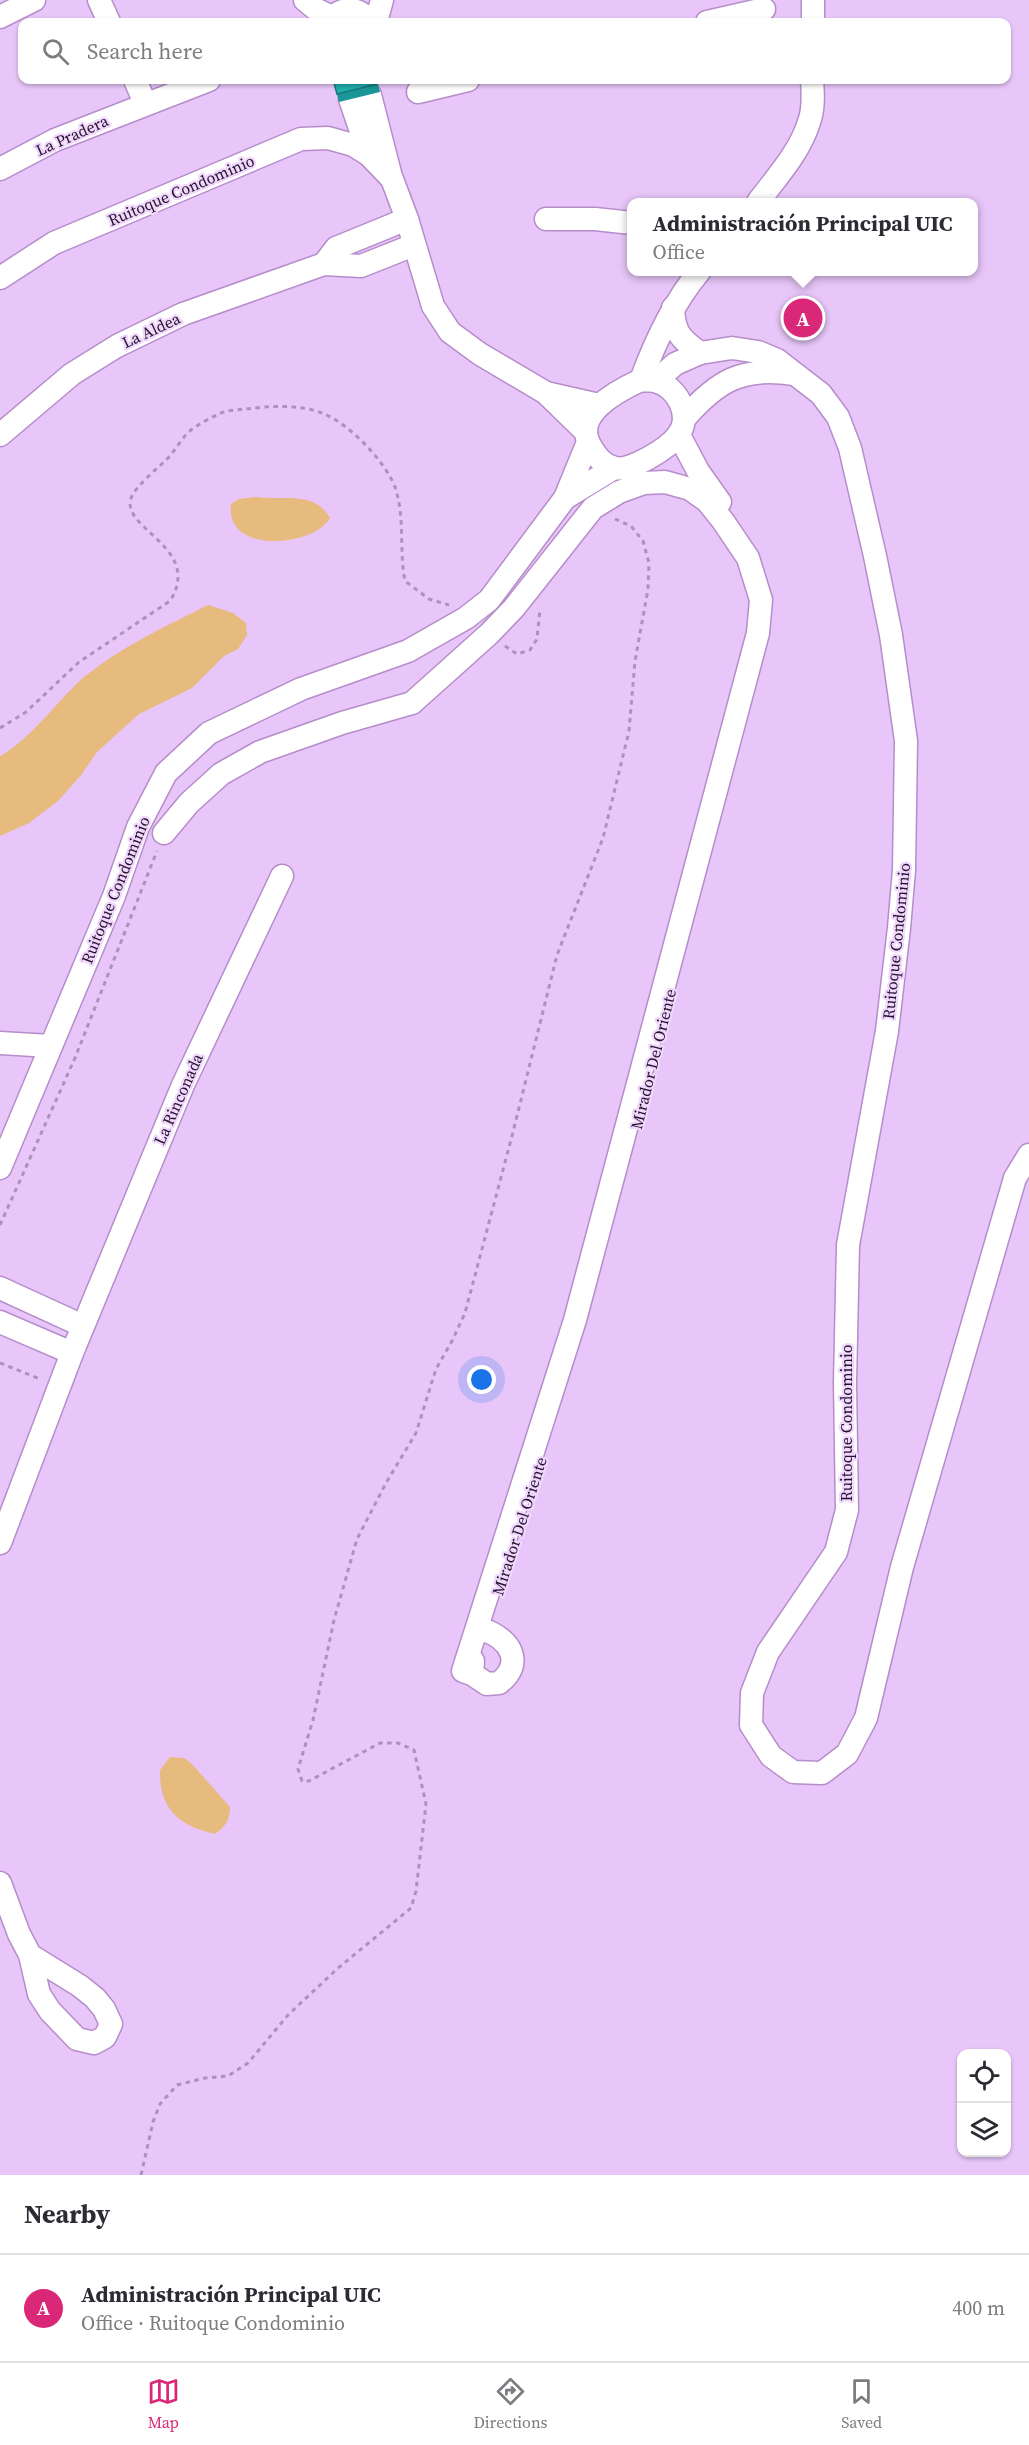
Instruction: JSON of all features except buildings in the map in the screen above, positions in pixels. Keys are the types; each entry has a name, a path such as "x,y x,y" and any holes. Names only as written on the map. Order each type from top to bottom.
{"street":[{"path":"0,17 34,0"},
{"path":"99,0 107,18"},
{"path":"304,0 321,18"},
{"path":"330,18 345,10 370,14 382,0"},
{"path":"813,0 813,18"},
{"path":"727,18 766,10"},
{"path":"137,84 145,103"},
{"name":"La Pradera","path":"0,169 55,140 198,84"},
{"path":"418,92 451,84"},
{"path":"761,198 795,152 810,122 812,84"},
{"name":"Ruitoque Condominio","path":"358,88 369,155"},
{"name":"Ruitoque Condominio","path":"358,88 407,219 433,306 450,332 480,354 546,393 587,437 599,460 614,468 627,468 638,463 681,427 711,390 730,379 752,372 773,371 795,374"},
{"name":"Ruitoque Condominio","path":"0,278 54,243 301,139 328,138 353,145 369,155 392,178"},
{"name":"La Aldea","path":"324,264 336,249 407,219"},
{"path":"546,219 595,219 627,223"},
{"name":"La Aldea","path":"0,435 72,374 117,346 183,314 324,264 361,266 414,245"},
{"path":"696,276 673,308 650,357 649,381 675,392 682,404 681,427 698,471 713,494"},
{"path":"673,308 674,327 686,343 700,353"},
{"name":"Ruitoque Condominio","path":"0,1168 5,1142 51,1046 114,896 138,826 166,772 209,733 301,688 408,651 466,618 489,600 565,498 587,437 589,419 599,405 624,388 649,381 675,364 700,353 732,348 758,352 777,360 821,394 838,417 850,448 891,635 906,741 904,870 899,928 887,1031 848,1245 845,1383 847,1510 836,1552 768,1652 752,1693 752,1725 771,1756 793,1772 822,1773 847,1754 866,1718 902,1567 964,1346 1015,1178 1029,1155"},
{"name":"Ruitoque Condominio","path":"546,393 599,405"},
{"name":"Ruitoque Condominio","path":"638,463 686,477 713,494"},
{"name":"Ruitoque Condominio","path":"565,498 614,468"},
{"path":"164,833 189,802 221,774 260,752 342,723 412,704 514,608 593,508 619,492 644,483 665,482 690,489 707,501 747,558 761,600 758,633 575,1320 463,1671 487,1684 499,1683 505,1678 513,1663 512,1651 495,1634 484,1630"},
{"name":"Mirador Del Oriente","path":"472,1674 476,1651 583,1331 714,820 765,635 770,605 769,588 764,572 743,532 713,494"},
{"name":"La Rinconada","path":"0,1542 72,1353 183,1085 282,876"},
{"path":"0,1043 51,1046"},
{"path":"0,1288 83,1326"},
{"path":"0,1322 72,1353"},
{"path":"0,1883 19,1934 30,1955 39,1994 50,2011 77,2038 94,2043 105,2037 111,2024 104,2009 87,1992 30,1955"}],"path":[{"path":"0,728 26,712 80,662 170,601 179,587 176,563 166,546 139,524 130,508 132,496 190,430 220,413 274,405 322,413 351,431 380,461 396,490 404,536 402,567 405,581 429,599 454,606 444,611"},
{"path":"141,2175 153,2122 160,2104 177,2085 206,2078 228,2076 248,2063 288,2015 337,1969 411,1908 416,1891 426,1804 414,1750 398,1743 380,1743 309,1782 302,1780 298,1769 313,1720 334,1620 357,1539 386,1483 416,1433 436,1369 465,1313 557,955 603,838 629,731 635,661 648,589 649,563 643,541 631,526 616,519 605,522"},
{"path":"489,634 517,654 530,651 537,639 540,606"},
{"path":"0,1225 75,1058 164,833"},
{"path":"0,1363 59,1387"}],"shaded area":[{"path":"257,497 307,500 316,503 330,518 321,528 290,540 272,541 255,538 241,532 233,520 231,504 239,499"},
{"path":"208,605 233,613 246,623 247,635 238,649 224,656 192,688 139,714 97,752 82,774 58,801 29,823 0,836 0,756 22,740 74,686 98,666 144,638"},
{"path":"170,1757 184,1758 192,1764 230,1807 226,1823 215,1834 202,1831 182,1821 167,1805 163,1795 160,1770"}],"place":[{"name":"Administración Principal UIC","path":"803,318"}]}
